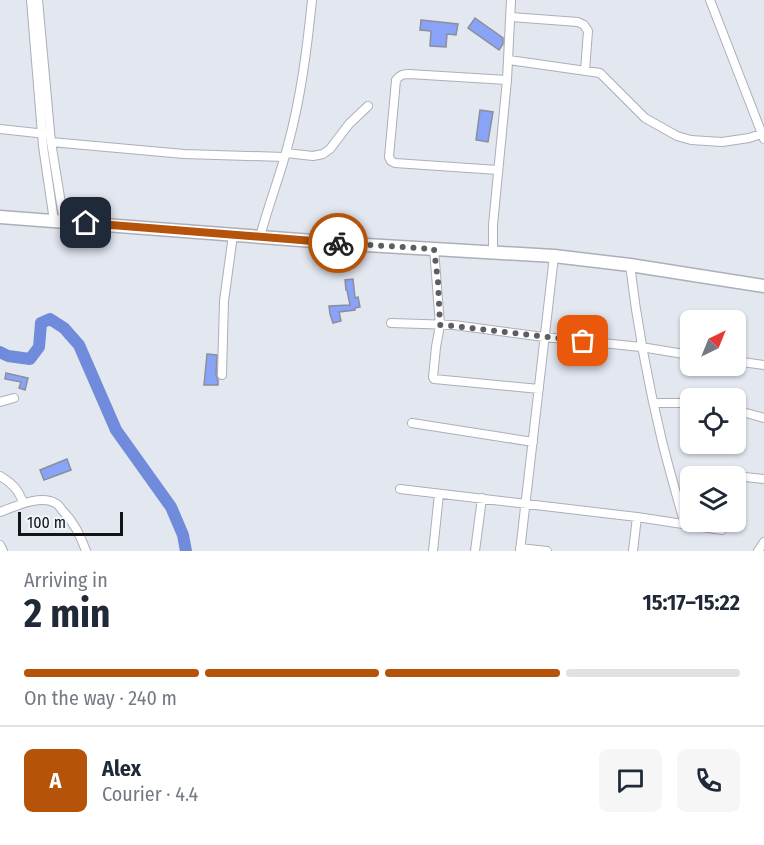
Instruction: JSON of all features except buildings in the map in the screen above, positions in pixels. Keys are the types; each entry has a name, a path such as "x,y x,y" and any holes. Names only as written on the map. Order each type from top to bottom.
{"highway":[{"path":"0,217 554,256 630,265 764,286"}],"street":[{"path":"31,0 59,221"},
{"path":"38,0 38,43"},
{"path":"260,237 285,155 303,80 312,0"},
{"path":"493,253 493,225 509,60 511,0"},
{"path":"509,60 600,73 645,118 677,136 691,140 722,142 763,135 710,0"},
{"path":"511,17 578,22 584,25 588,31 585,71"},
{"path":"498,170 390,161 396,80 404,74 409,74 507,80"},
{"path":"0,129 184,154 313,156 323,154 330,149 349,124 368,106"},
{"path":"48,137 59,221"},
{"path":"222,375 224,301 233,235"},
{"path":"434,249 440,325 432,375 434,379 539,390"},
{"path":"547,551 520,549 554,256"},
{"path":"630,265 642,347 662,442 680,507"},
{"path":"391,323 454,326 680,353"},
{"path":"746,363 764,366"},
{"path":"0,402 14,399"},
{"path":"654,403 680,403"},
{"path":"746,413 764,418"},
{"path":"412,423 533,442"},
{"path":"0,476 15,487 23,503"},
{"path":"746,478 764,480"},
{"path":"400,489 680,524"},
{"path":"433,551 439,494"},
{"path":"475,551 482,498"},
{"path":"0,512 23,503 42,500 55,502 68,515 79,532 86,551"},
{"path":"633,551 637,517"},
{"path":"758,551 764,542"},
{"path":"0,545 3,551"}],"waterway":[{"path":"0,352 8,356 30,359 39,347 41,323 50,319 64,328 79,345 116,430 171,507 183,535 186,551"}],"way so far":[{"path":"338,243 434,249 440,325 583,341"}],"route":[{"path":"86,223 338,243"}]}
